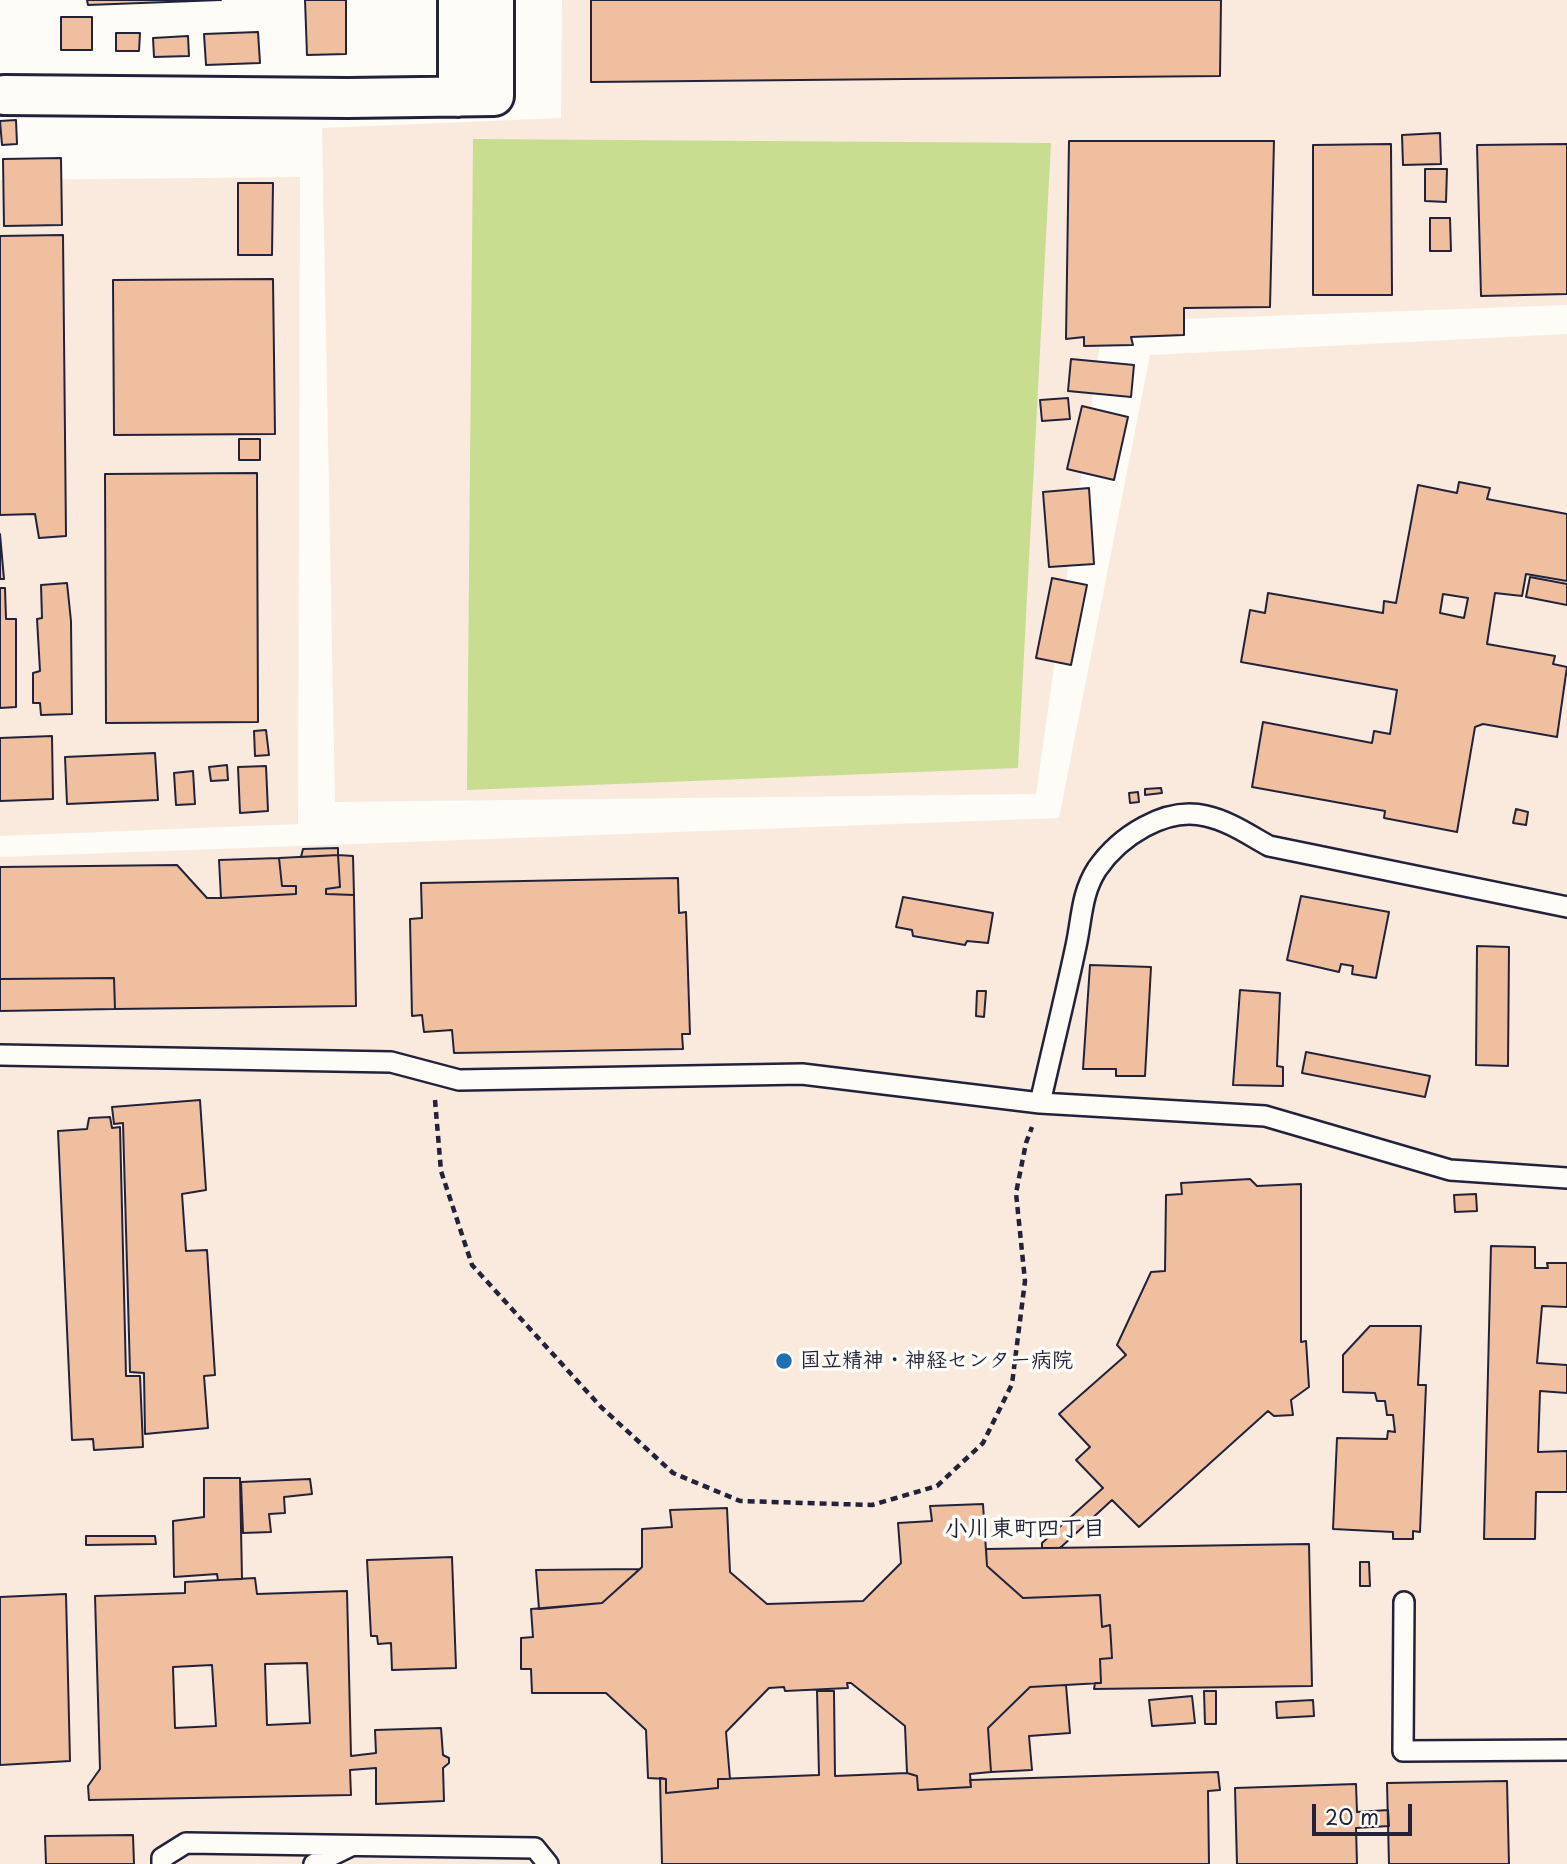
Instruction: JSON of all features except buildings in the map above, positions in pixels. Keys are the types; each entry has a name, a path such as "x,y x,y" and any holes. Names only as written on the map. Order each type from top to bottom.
{"street":[{"path":"458,0 476,96"},
{"path":"476,96 494,0"},
{"path":"4,95 476,96"}],"lane":[{"path":"1040,1103 1077,942 1081,908 1096,870 1120,842 1149,825 1175,816 1205,815 1229,824 1269,846 1567,907"},
{"path":"0,1055 391,1062 459,1080 802,1074 1040,1103 1265,1116 1450,1170 1567,1178"},
{"path":"1404,1602 1403,1751 1567,1750"},
{"path":"162,1864 162,1858 186,1843 535,1848 548,1864"},
{"path":"314,1864 354,1844"}],"path":[{"path":"434,1073 441,1171 471,1265 601,1407 673,1473 740,1501 872,1505 937,1486 983,1443 1012,1384 1025,1281 1016,1193 1026,1143 1040,1103"}],"shaded area":[{"path":"562,0 1567,0 1567,305 1103,322 1036,794 335,802 322,128 561,118"},
{"path":"300,177 298,824 0,836 0,180"},
{"name":"国立精神・神経センター病院","path":"1567,334 1567,1864 0,1864 0,857 1059,818 1150,355"}],"green space":[{"path":"473,139 1051,143 1018,768 467,790"}],"place":[{"name":"国立精神・神経センター病院","path":"784,1361"}],"district":[{"name":"小川東町四丁目","path":"1025,1530"}]}
